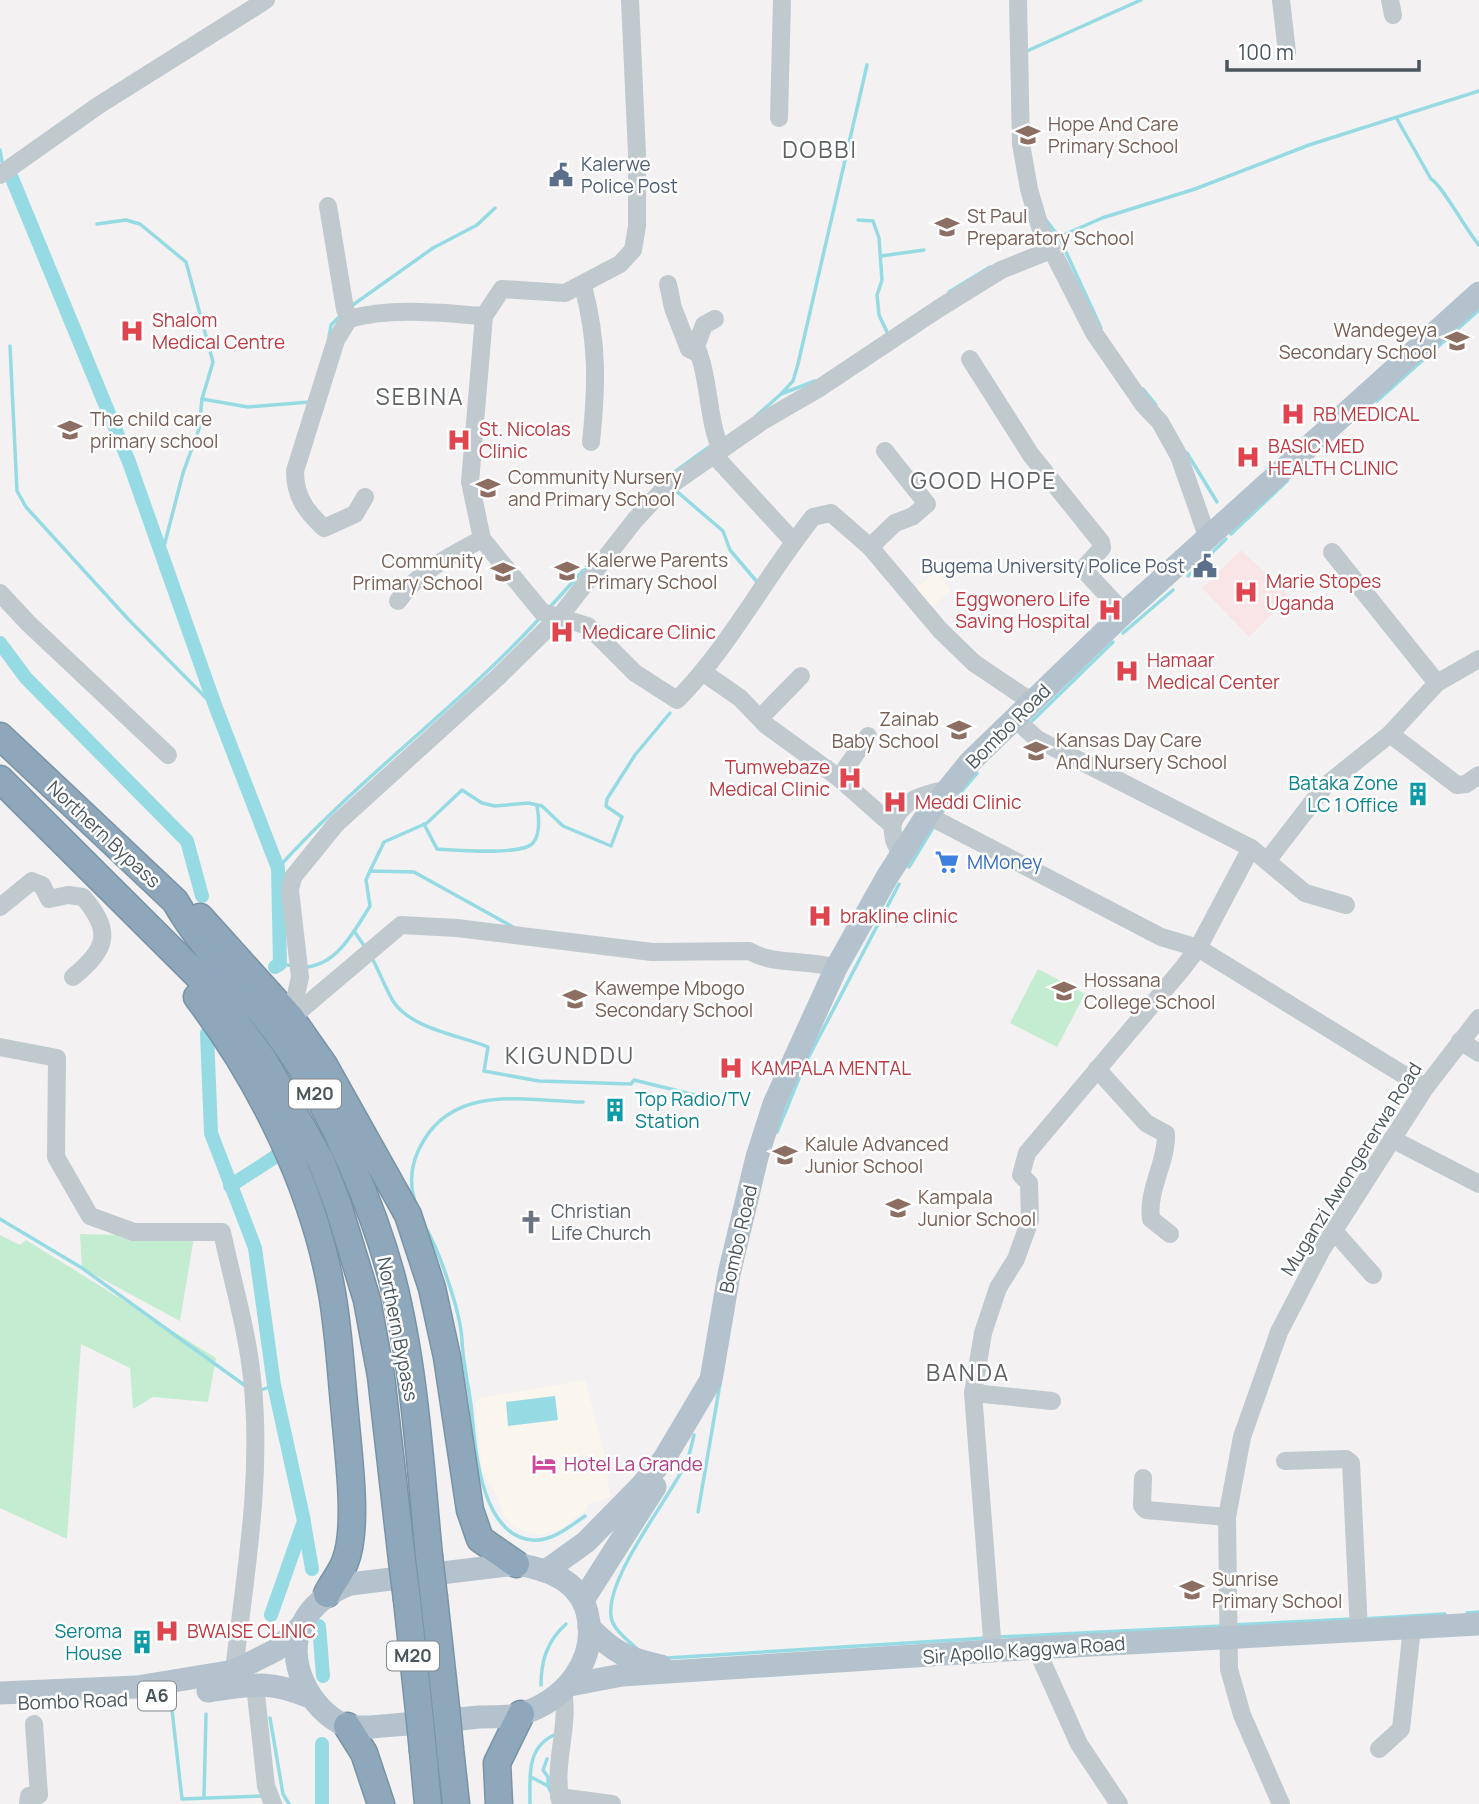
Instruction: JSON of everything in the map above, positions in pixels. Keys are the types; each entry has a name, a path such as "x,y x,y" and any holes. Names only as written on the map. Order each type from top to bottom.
{"highway":[{"name":"Northern Bypass","path":"0,736 175,901 191,930 291,1051 358,1182 392,1278 401,1324 417,1433 456,1804"},
{"name":"Northern Bypass","path":"0,779 195,971 235,1017 270,1070 321,1161 338,1205 367,1300 381,1376 428,1804"},
{"path":"175,901 205,921 292,1018 324,1065 408,1215 432,1288 447,1357 470,1510 480,1539 516,1564"},
{"path":"145,923 164,955 214,1020 264,1104 301,1184 319,1240 332,1292 339,1345 351,1514 346,1561 327,1594"},
{"path":"499,1804 498,1763 521,1714"},
{"path":"347,1726 364,1753 381,1804"}],"main road":[{"name":"Bombo Road","path":"548,1570 613,1517 664,1459 711,1380 729,1274 761,1143 775,1104 836,968 927,816 970,762 1124,613 1479,293"},
{"name":"Bombo Road","path":"583,1600 681,1450 694,1410"},
{"path":"327,1594 350,1584 516,1564 548,1570 583,1600 589,1627 584,1661 566,1688"},
{"name":"Bombo Road","path":"0,1693 137,1687 234,1671 276,1650 300,1628 327,1594"},
{"name":"Sir Apollo Kaggwa Road","path":"521,1714 566,1688 622,1675 1036,1648 1479,1624"},
{"path":"589,1627 608,1648 634,1661 688,1671"},
{"path":"300,1628 299,1664 310,1697 327,1714 347,1726 521,1714"},
{"name":"Bombo Road","path":"0,1703 134,1699 255,1685 281,1685 310,1697"}],"street":[{"path":"0,176 109,98 266,0"},
{"path":"630,0 637,154 637,226 633,250 620,264 583,286 565,293 502,289 484,316 470,482 482,539 551,615 588,626 635,673 677,700 704,673 793,541 813,517 831,513 870,547 940,630 965,655 1032,702"},
{"path":"779,118 784,28 782,0"},
{"path":"1018,0 1021,144 1029,189 1048,242 1094,333 1143,404 1160,422 1179,456 1207,536"},
{"path":"1281,0 1287,52"},
{"path":"328,206 347,315 336,340 295,471 295,487 307,514 324,528 355,514 365,497"},
{"path":"292,1018 300,977 290,890 293,877 335,824 498,677 662,491 717,447 1048,242"},
{"path":"668,284 673,308 688,349 699,354"},
{"path":"583,286 595,341 597,384 591,442"},
{"path":"347,315 415,311 484,316"},
{"path":"715,319 705,325 696,339 715,420 717,447 793,541"},
{"path":"970,359 1031,455 1101,542 1102,548 1083,569 1124,613"},
{"path":"870,547 895,523 913,516 928,504 885,451"},
{"path":"398,601 411,583 443,559 482,539"},
{"path":"1332,552 1437,683"},
{"path":"0,593 28,623 168,755"},
{"path":"1267,861 1325,786 1390,734 1437,683 1479,659"},
{"path":"704,673 761,717 766,725 839,778 892,825"},
{"path":"761,717 801,676"},
{"path":"1015,719 1037,738 1251,848 1306,893 1346,905"},
{"path":"1390,734 1457,785 1466,784 1479,775"},
{"path":"839,778 869,736"},
{"path":"901,856 894,840 892,825 897,812 915,798 948,789"},
{"path":"927,816 1161,937 1198,948 1425,1088"},
{"path":"993,1651 972,1393 983,1333 998,1288 1016,1259 1030,1220 1029,1183 1021,1174 1027,1153 1198,948 1251,848"},
{"path":"0,907 33,881 42,885 49,899 68,895 83,897 101,918 101,946 96,958 73,977"},
{"path":"292,1018 401,926 457,928 652,952 749,951 758,956 797,964 815,961 836,968"},
{"name":"Muganzi Awongererwa Road","path":"1281,1804 1242,1715 1229,1669 1227,1517 1242,1437 1266,1365 1296,1296 1333,1230 1425,1088 1479,1018"},
{"path":"1460,1041 1479,1053"},
{"path":"0,1046 57,1058 56,1157 90,1216 134,1232 222,1231 252,1377 256,1440 255,1482 234,1671"},
{"path":"1097,1069 1146,1123 1166,1134 1166,1144 1150,1208 1151,1219 1170,1234"},
{"path":"1392,1139 1479,1184"},
{"path":"1333,1230 1373,1275"},
{"path":"972,1393 1052,1401"},
{"path":"1285,1461 1346,1459 1351,1463 1359,1631"},
{"path":"1143,1478 1142,1506 1146,1510 1227,1517"},
{"path":"1378,1749 1401,1729 1412,1628"},
{"path":"1036,1648 1079,1744 1119,1804"},
{"path":"255,1685 266,1786 273,1804"},
{"path":"566,1688 567,1713 557,1768 560,1801 612,1804"},
{"path":"28,1804 29,1796 39,1796 34,1724"}],"shaded area":[{"name":"Marie Stopes Uganda","path":"1241,550 1290,596 1249,637 1202,588"},
{"path":"936,571 951,590 928,610 913,591"},
{"name":"Hotel La Grande","path":"585,1380 605,1457 610,1497 588,1504 586,1510 560,1529 540,1535 516,1528 504,1517 497,1495 482,1472 475,1404 480,1398"}],"green space":[{"path":"1038,969 1085,994 1057,1047 1010,1023"},
{"path":"80,1234 194,1237 180,1321 82,1268"},
{"path":"0,1235 20,1245 26,1240 216,1358 208,1402 153,1397 133,1409 130,1368 81,1344 67,1539 0,1508"}],"water":[{"path":"555,1396 558,1420 508,1426 506,1402"}],"waterway":[{"path":"1027,51 1141,0"},
{"path":"782,393 793,381 798,364 867,65"},
{"path":"1052,240 1102,218 1195,189 1309,145 1479,91"},
{"path":"1397,119 1431,179 1479,245"},
{"path":"0,150 2,162"},
{"path":"11,176 129,462 216,708 278,868 280,964 275,967"},
{"path":"350,307 433,248 477,225 495,208"},
{"path":"97,224 126,220 140,224 186,262 213,362 202,399 199,429 183,473 162,554"},
{"path":"858,220 873,221 879,238 882,280 877,295 879,315 888,334"},
{"path":"1046,220 1059,237 1101,328"},
{"path":"881,256 924,250"},
{"path":"949,292 990,267"},
{"path":"1377,401 1479,310"},
{"path":"329,337 331,325 341,315"},
{"path":"10,346 17,491 26,507 129,620 216,708"},
{"path":"756,416 781,394 815,381"},
{"path":"1143,389 1156,405"},
{"path":"202,399 248,407 310,402"},
{"path":"673,473 709,447"},
{"path":"1187,453 1217,502"},
{"path":"1231,534 1287,481"},
{"path":"674,489 723,531 730,550 758,583"},
{"path":"1188,576 1226,539"},
{"path":"550,607 599,553"},
{"path":"1123,633 1173,590"},
{"path":"278,868 342,803 476,682 540,618"},
{"path":"1032,721 1113,642"},
{"path":"0,643 26,678 187,841 202,896"},
{"path":"370,871 384,842 427,823 462,790 482,803 495,806 528,803 542,806 563,826 611,846 622,817 606,806 607,799 635,755 670,713"},
{"path":"960,793 977,773"},
{"path":"424,824 437,849 516,850 526,847 536,839 539,825 537,806"},
{"path":"909,867 934,826"},
{"path":"306,967 317,965 336,953 358,925 370,906 366,880 370,871 414,872 513,927"},
{"path":"807,1060 899,884"},
{"path":"354,931 365,947"},
{"path":"371,956 393,1001 401,1011 423,1025 488,1047 484,1071 539,1081 631,1084 634,1080 699,1096"},
{"path":"280,964 295,966"},
{"path":"207,1033 211,1133 255,1248 274,1385 304,1521 271,1615"},
{"path":"777,1132 802,1071"},
{"path":"415,1202 412,1170 417,1155 424,1140 438,1122 455,1110 474,1103 495,1100 583,1102"},
{"path":"230,1186 278,1155"},
{"path":"0,1219 82,1268 247,1387"},
{"path":"424,1225 442,1265 458,1314 478,1464 490,1505 501,1522 514,1534 532,1540 554,1536 585,1516"},
{"path":"698,1512 720,1384"},
{"path":"259,1391 274,1385"},
{"path":"637,1649 614,1625 611,1616 612,1599 628,1559 679,1477 687,1461 694,1435"},
{"path":"304,1523 312,1569"},
{"path":"1467,1613 1479,1612"},
{"path":"1362,1619 1445,1614"},
{"path":"1233,1625 1351,1619"},
{"path":"541,1685 546,1652 554,1637 566,1624"},
{"path":"319,1626 323,1676"},
{"path":"999,1637 1222,1626"},
{"path":"667,1658 988,1638"},
{"path":"172,1710 182,1799 262,1796"},
{"path":"204,1797 206,1714"},
{"path":"270,1718 283,1794 289,1804"},
{"path":"530,1804 530,1773 535,1754 539,1746 556,1734"},
{"path":"322,1744 322,1804"},
{"path":"547,1759 543,1770 548,1777 548,1786"},
{"path":"531,1777 548,1786 551,1792"}],"place":[{"name":"Hope And Care Primary School","path":"1028,135"},
{"name":"Kalerwe Police Post","path":"561,175"},
{"name":"St Paul Preparatory School","path":"947,227"},
{"name":"Shalom Medical Centre","path":"132,331"},
{"name":"Wandegeya Secondary School","path":"1457,341"},
{"name":"RB MEDICAL","path":"1293,414"},
{"name":"The child care primary school","path":"70,430"},
{"name":"St. Nicolas Clinic","path":"459,440"},
{"name":"BASIC MED HEALTH CLINIC","path":"1248,457"},
{"name":"Community Nursery and Primary School","path":"488,488"},
{"name":"Bugema University Police Post","path":"1205,566"},
{"name":"Kalerwe Parents Primary School","path":"567,571"},
{"name":"Community Primary School","path":"503,572"},
{"name":"Marie Stopes Uganda","path":"1246,592"},
{"name":"Eggwonero Life Saving Hospital","path":"1110,610"},
{"name":"Medicare Clinic","path":"562,632"},
{"name":"Hamaar Medical Center","path":"1127,671"},
{"name":"Zainab Baby School","path":"959,730"},
{"name":"Kansas Day Care And Nursery School","path":"1036,751"},
{"name":"Tumwebaze Medical Clinic","path":"850,778"},
{"name":"Bataka Zone LC 1 Office","path":"1418,794"},
{"name":"Meddi Clinic","path":"895,802"},
{"name":"MMoney","path":"947,862"},
{"name":"brakline clinic","path":"820,916"},
{"name":"Hossana College School","path":"1064,991"},
{"name":"Kawempe Mbogo Secondary School","path":"575,999"},
{"name":"KAMPALA MENTAL","path":"731,1068"},
{"name":"Top Radio/TV Station","path":"615,1110"},
{"name":"Kalule Advanced Junior School","path":"785,1155"},
{"name":"Kampala Junior School","path":"898,1208"},
{"name":"Christian Life Church","path":"531,1222"},
{"name":"Hotel La Grande","path":"544,1464"},
{"name":"Sunrise Primary School","path":"1192,1590"},
{"name":"BWAISE CLINIC","path":"167,1631"},
{"name":"Seroma House","path":"142,1642"}],"district":[{"name":"DOBBI","path":"820,150"},
{"name":"SEBINA","path":"420,397"},
{"name":"GOOD HOPE","path":"984,481"},
{"name":"KIGUNDDU","path":"570,1056"},
{"name":"BANDA","path":"968,1373"}]}
